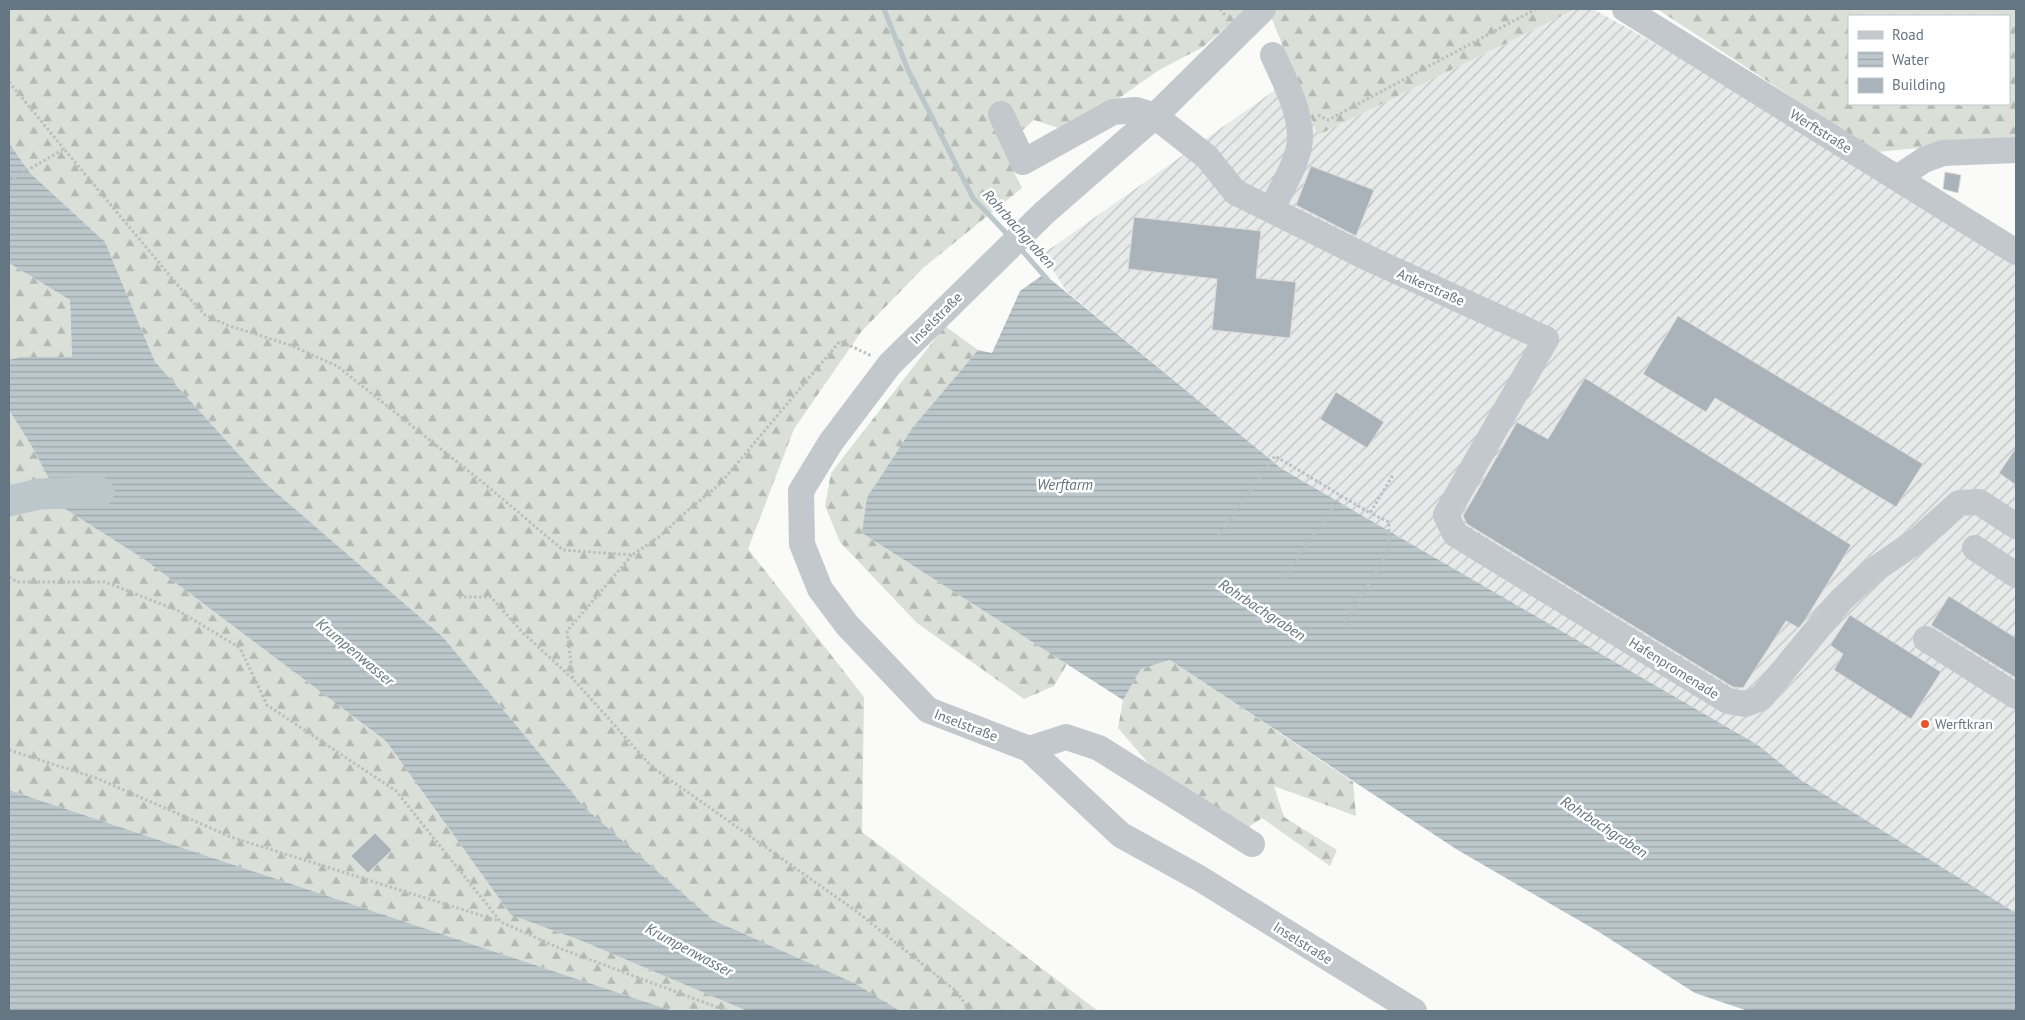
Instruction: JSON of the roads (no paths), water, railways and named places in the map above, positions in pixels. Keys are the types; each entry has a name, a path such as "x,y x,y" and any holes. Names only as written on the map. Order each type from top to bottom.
{"street":[{"path":"1002,114 1023,162 1113,112 1136,110 1155,116 1263,9"},
{"name":"Werftstraße","path":"1625,9 2016,252"},
{"path":"1271,210 1294,164 1300,136 1294,102 1273,55"},
{"name":"Ankerstraße","path":"1155,116 1207,157 1235,192 1370,259 1546,339 1446,515"},
{"name":"Inselstraße","path":"1155,116 1044,213 890,364 831,442 801,491 802,544 820,589 847,624 928,710 1029,749 1121,834 1199,878 1414,1011"},
{"path":"1897,178 1924,160 1943,153 2016,150"},
{"name":"Hafenpromenade","path":"1446,515 1456,534 1728,701 1744,704 1761,698 1841,600 1874,570 1919,538 1959,503 1979,502 2016,526"},
{"path":"1975,548 2016,576"},
{"path":"1926,639 2016,696"},
{"path":"1029,749 1066,738 1099,748 1252,844"}],"water":[{"name":"Krumpenwasser","path":"9,143 30,173 105,242 155,362 264,482 443,637 584,807 713,920 854,983 900,1011 747,1011 582,941 511,915 386,741 144,559 65,509 31,445 9,410 9,360 19,357 72,357 70,300 9,263"},
{"name":"Werftarm","path":"1044,274 1282,469 1758,745 1801,780 2016,913 2016,1011 1748,1011 1695,993 1599,932 1456,849 1170,660 1141,669 1123,700 862,533 867,498 913,427 978,350 992,353 1020,291"},
{"path":"9,790 673,1011 9,1011"}],"waterway":[{"name":"Rohrbachgraben","path":"884,9 908,70 973,198 1009,236"},
{"name":"Rohrbachgraben","path":"1020,248 1047,279"},
{"path":"9,501 39,494 99,492"}],"place":[{"name":"Werftkran","path":"1925,724"}]}
